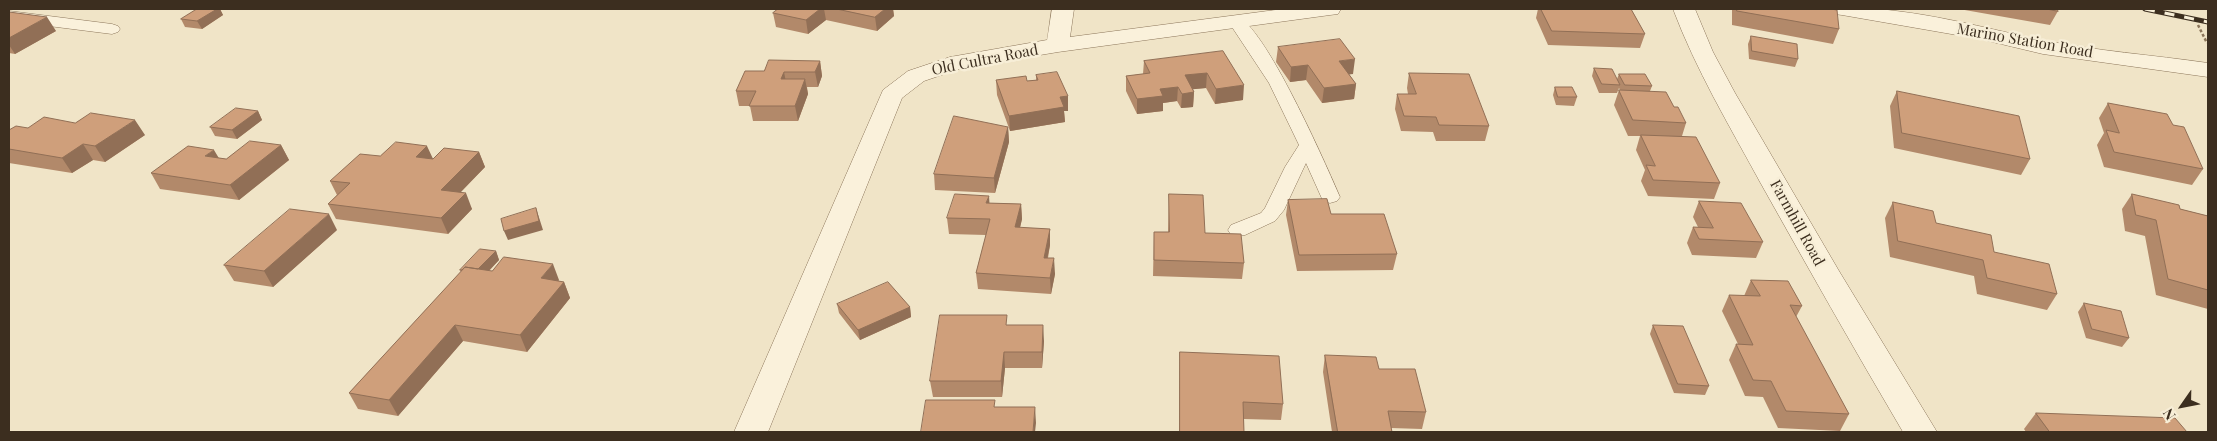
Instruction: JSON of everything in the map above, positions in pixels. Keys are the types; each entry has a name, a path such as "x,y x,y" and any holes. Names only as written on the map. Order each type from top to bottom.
{"street":[{"path":"1058,46 1063,9"},
{"name":"Old Cultra Road","path":"751,432 891,95 916,76 943,66 1058,46 1330,9"},
{"name":"Farmhill Road","path":"1684,9 1696,41 1728,103 1857,328 1920,432"},
{"name":"Marino Station Road","path":"1842,9 1980,32 2043,47 2208,70"}],"lane":[{"path":"9,16 112,29"},
{"path":"1236,21 1264,58 1308,145 1330,197"},
{"path":"1238,230 1268,217 1274,210 1294,167 1308,145"}],"path":[{"path":"2198,25 2208,46"}],"building":[{"path":"197,9 217,9 197,21 181,19"},
{"path":"778,9 820,9 806,20 773,13"},
{"path":"837,9 885,9 875,17"},
{"path":"1541,9 1631,9 1645,34 1552,31"},
{"path":"1737,9 1837,10 1839,29 1737,11"},
{"path":"9,12 47,17 9,38"},
{"path":"1751,36 1797,44 1798,59 1752,51"},
{"path":"1340,39 1355,59 1339,61 1356,84 1324,88 1308,65 1291,67 1278,47"},
{"path":"1223,51 1244,85 1216,89 1207,73 1185,75 1194,92 1182,94 1178,87 1160,89 1163,96 1137,99 1126,76 1150,73 1144,61"},
{"path":"769,60 820,61 815,72 784,72 781,79 805,79 795,106 749,106 756,91 736,91 745,71 764,71"},
{"path":"1594,68 1612,69 1620,85 1602,84"},
{"path":"1057,72 1068,96 1060,97 1064,107 1009,116 996,80 1026,76 1027,81 1038,80 1036,75"},
{"path":"1409,73 1469,74 1489,126 1439,125 1436,117 1404,116 1397,94 1416,94"},
{"path":"1619,74 1645,74 1652,86 1625,85"},
{"path":"1555,87 1572,87 1577,97 1558,97"},
{"path":"1619,90 1666,92 1674,107 1678,107 1686,123 1633,120"},
{"path":"1897,91 2019,116 2030,159 1902,133"},
{"path":"2108,103 2167,114 2173,125 2184,127 2203,169 2114,152 2106,130 2119,133"},
{"path":"236,108 258,111 232,130 210,127"},
{"path":"91,113 135,120 95,146 83,144 62,158 9,149 9,130 16,126 28,128 44,117 75,123"},
{"path":"954,116 1008,127 994,178 934,174"},
{"path":"1641,135 1696,137 1720,183 1653,180 1646,165 1655,166"},
{"path":"250,141 281,145 230,185 151,173 188,146 214,150 205,156 226,159"},
{"path":"396,142 427,146 416,157 433,159 444,148 479,152 441,190 466,193 441,218 328,204 350,183 330,181 360,154 380,156"},
{"path":"955,194 989,196 986,203 1021,204 1015,227 1050,229 1044,258 1054,258 1050,278 976,273 990,219 947,218"},
{"path":"1169,194 1203,195 1205,233 1241,234 1244,263 1154,260 1154,232 1169,232"},
{"path":"2132,194 2179,205 2180,209 2208,216 2208,290 2168,279 2156,220 2136,215"},
{"path":"1327,199 1331,214 1384,214 1397,254 1299,255 1288,200"},
{"path":"1699,201 1741,203 1763,242 1699,239 1693,227 1713,228"},
{"path":"1893,202 1933,211 1936,223 1991,235 1994,252 2049,264 2057,294 1987,278 1983,260 1898,241"},
{"path":"536,208 539,221 504,231 501,219"},
{"path":"290,209 329,214 264,271 224,265"},
{"path":"480,249 496,251 478,269 465,267 460,270"},
{"path":"504,257 553,264 541,278 564,282 520,335 455,325 389,400 349,393 465,267 492,271"},
{"path":"1751,280 1788,281 1802,306 1790,305 1849,414 1786,411 1771,381 1753,380 1736,344 1753,345 1729,295 1760,296"},
{"path":"888,282 910,307 858,330 837,304"},
{"path":"2084,303 2121,311 2129,338 2092,329"},
{"path":"940,315 1007,315 1006,325 1043,325 1042,352 1004,352 1001,381 930,381"},
{"path":"1653,325 1683,326 1709,386 1678,384"},
{"path":"1180,352 1279,356 1283,404 1243,402 1244,432 1180,432"},
{"path":"1325,355 1376,357 1379,369 1415,369 1426,412 1388,411 1392,432 1338,432"},
{"path":"926,400 995,400 994,407 1035,407 1033,432 921,432"},
{"path":"2036,413 2175,418 2187,432 2050,432"}],"railway":[{"path":"2145,9 2208,22"}]}
